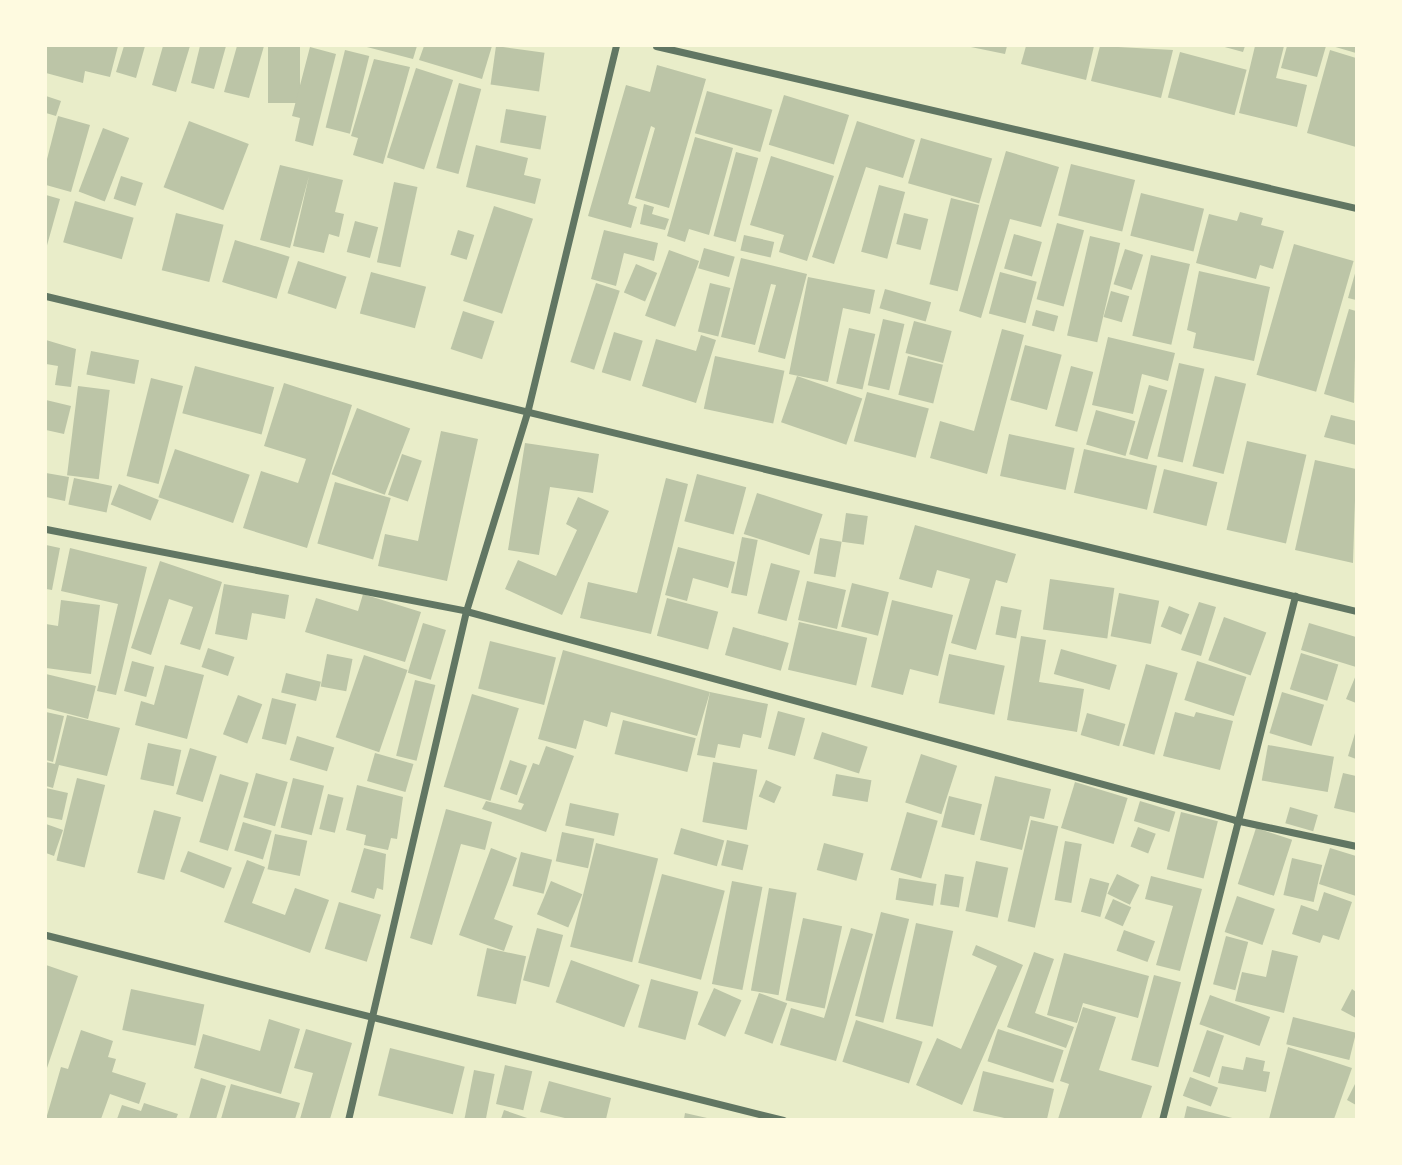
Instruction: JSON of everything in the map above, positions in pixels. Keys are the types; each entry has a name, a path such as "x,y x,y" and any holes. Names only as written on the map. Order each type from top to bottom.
{"street":[{"path":"348,1119 376,1014 466,611 528,409 616,46"},
{"path":"656,46 1356,208"},
{"path":"46,296 528,409 1356,611"},
{"path":"46,529 466,611 1235,820 1356,846"},
{"path":"1162,1119 1235,820 1295,596"},
{"path":"46,935 376,1014 783,1119"}],"building":[{"path":"46,46 118,46 110,77 85,71 83,83 46,73"},
{"path":"124,46 145,46 136,78 116,72"},
{"path":"163,46 190,46 176,92 152,85"},
{"path":"200,46 226,46 214,89 191,83"},
{"path":"237,46 264,46 249,98 224,92"},
{"path":"268,46 300,46 300,103 268,103"},
{"path":"363,46 417,46 413,59"},
{"path":"424,46 492,46 482,79 419,60"},
{"path":"496,46 545,53 539,91 491,85"},
{"path":"966,46 1007,46 1005,54"},
{"path":"1026,46 1094,46 1086,80 1021,64"},
{"path":"1100,46 1173,50 1161,98 1091,81"},
{"path":"1221,46 1245,46 1243,52"},
{"path":"1255,46 1284,46 1276,78 1307,85 1297,127 1239,113"},
{"path":"1287,46 1326,46 1317,77 1281,68"},
{"path":"1332,46 1356,46 1356,53"},
{"path":"310,47 336,54 313,146 295,141 300,118 292,116"},
{"path":"345,50 369,56 350,134 326,128"},
{"path":"1330,50 1356,58 1356,147 1307,133"},
{"path":"1180,52 1247,70 1234,115 1168,97"},
{"path":"374,59 410,67 383,164 353,155 358,138 351,136"},
{"path":"657,65 706,79 669,208 635,198 655,128 651,126 628,204 637,207 631,228 588,216 626,85 650,92"},
{"path":"416,68 453,80 424,169 387,157"},
{"path":"459,83 481,89 458,174 436,168"},
{"path":"707,91 772,110 760,152 695,133"},
{"path":"784,95 849,115 834,165 769,145"},
{"path":"46,96 61,101 56,116 46,113"},
{"path":"506,109 546,116 540,150 500,142"},
{"path":"58,116 90,125 71,192 46,185 46,163"},
{"path":"189,121 249,144 223,210 164,187"},
{"path":"857,121 915,140 903,178 866,167 834,264 812,257"},
{"path":"103,128 129,138 105,202 79,191"},
{"path":"695,137 733,148 709,235 689,229 685,242 667,236"},
{"path":"921,138 992,158 979,204 908,183"},
{"path":"476,145 528,158 524,175 541,179 535,204 466,187"},
{"path":"1006,151 1059,167 1041,227 1010,219 981,318 959,311"},
{"path":"736,152 758,158 736,242 713,236"},
{"path":"771,156 834,176 807,261 779,252 784,235 750,225"},
{"path":"1071,164 1135,180 1122,231 1058,215"},
{"path":"280,165 343,180 335,212 344,214 339,237 329,234 324,253 293,246 309,176 290,248 260,240"},
{"path":"121,176 143,183 135,206 114,199"},
{"path":"394,182 417,187 400,267 377,262"},
{"path":"879,185 905,192 887,259 861,252"},
{"path":"1141,193 1204,209 1193,251 1130,236"},
{"path":"46,195 60,199 46,249"},
{"path":"951,198 979,205 958,291 929,284"},
{"path":"75,201 134,218 122,259 63,242"},
{"path":"644,204 654,207 652,214 669,219 665,230 640,224"},
{"path":"494,206 533,219 502,314 463,301"},
{"path":"1240,212 1263,218 1261,225 1284,231 1273,269 1260,265 1256,279 1196,263 1209,214 1237,221"},
{"path":"176,213 224,225 209,282 162,270"},
{"path":"904,213 928,219 921,250 896,244"},
{"path":"355,221 378,227 370,258 347,252"},
{"path":"1057,223 1084,230 1064,307 1037,299"},
{"path":"458,230 474,235 467,260 450,255"},
{"path":"604,230 658,243 654,261 624,253 616,286 591,279"},
{"path":"1014,234 1042,242 1032,277 1004,269"},
{"path":"744,235 774,242 771,258 740,251"},
{"path":"1090,236 1120,243 1097,342 1067,335"},
{"path":"235,240 290,257 277,299 222,282"},
{"path":"1294,244 1354,261 1316,392 1257,375"},
{"path":"704,248 735,257 729,277 698,268"},
{"path":"1125,249 1143,255 1132,290 1114,284"},
{"path":"669,250 699,261 675,327 645,316"},
{"path":"1151,255 1190,264 1171,345 1132,336"},
{"path":"741,258 807,274 785,359 758,352 776,285 771,284 755,345 721,337"},
{"path":"298,261 347,277 336,309 287,293"},
{"path":"636,264 657,273 645,302 624,293"},
{"path":"1356,270 1356,300 1348,298"},
{"path":"1199,271 1270,287 1254,361 1193,348 1196,333 1187,330"},
{"path":"371,272 426,287 415,328 360,314"},
{"path":"1000,272 1037,282 1026,323 989,314"},
{"path":"808,277 875,290 870,314 843,308 828,382 789,374"},
{"path":"596,283 620,291 594,370 570,362"},
{"path":"710,283 730,288 718,337 698,332"},
{"path":"885,289 931,302 926,321 879,308"},
{"path":"1111,291 1129,296 1122,322 1104,317"},
{"path":"1349,309 1356,311 1354,403 1324,394"},
{"path":"1036,310 1058,316 1054,331 1032,325"},
{"path":"463,311 494,321 482,359 451,349"},
{"path":"883,319 904,324 889,390 868,385"},
{"path":"914,321 952,331 943,363 905,353"},
{"path":"849,328 875,334 862,390 836,384"},
{"path":"1002,329 1024,335 987,474 930,458 940,421 974,431"},
{"path":"614,332 643,341 630,381 602,372"},
{"path":"701,335 716,340 696,403 642,386 656,339 696,351"},
{"path":"1108,337 1175,353 1168,381 1142,374 1133,414 1092,405"},
{"path":"46,340 76,349 71,387 55,385 58,366 46,364"},
{"path":"1025,345 1062,355 1047,410 1010,400"},
{"path":"91,351 139,360 135,384 86,375"},
{"path":"715,356 784,371 773,424 704,409"},
{"path":"908,356 943,365 933,404 898,395"},
{"path":"1179,363 1204,369 1183,462 1157,457"},
{"path":"195,366 274,387 262,435 182,413"},
{"path":"1071,366 1093,372 1077,432 1055,426"},
{"path":"797,376 862,398 846,445 781,422"},
{"path":"1215,376 1246,384 1224,474 1193,466"},
{"path":"151,378 183,386 159,484 127,476"},
{"path":"284,383 352,405 307,548 243,528 261,471 298,483 306,459 264,446"},
{"path":"1149,385 1167,390 1147,459 1129,454"},
{"path":"78,386 110,390 99,479 67,475"},
{"path":"867,392 929,409 916,458 854,441"},
{"path":"46,400 71,406 64,434 46,430"},
{"path":"357,408 410,428 385,495 332,474"},
{"path":"1096,410 1135,421 1125,456 1086,445"},
{"path":"1331,415 1356,421 1356,445 1324,437"},
{"path":"441,431 478,439 447,581 378,566 385,534 418,541"},
{"path":"1009,434 1075,448 1066,490 1000,476"},
{"path":"1247,441 1306,455 1286,543 1227,530"},
{"path":"525,443 599,454 593,493 550,487 539,555 508,550"},
{"path":"175,449 250,475 233,523 158,497"},
{"path":"1084,449 1157,466 1147,510 1074,493"},
{"path":"402,454 422,461 408,501 388,495"},
{"path":"1315,460 1356,469 1353,563 1295,550"},
{"path":"1164,469 1217,482 1206,526 1153,513"},
{"path":"46,473 69,477 65,501 46,497"},
{"path":"697,474 746,487 734,535 684,521"},
{"path":"74,478 112,486 107,513 68,504"},
{"path":"666,478 688,484 651,634 580,618 588,582 637,593"},
{"path":"335,482 391,498 373,560 317,544"},
{"path":"119,484 159,500 151,521 111,504"},
{"path":"757,493 823,514 809,555 744,534"},
{"path":"578,497 609,511 562,615 505,589 518,560 556,576 577,530 566,524"},
{"path":"846,513 868,516 864,545 842,542"},
{"path":"915,525 1016,554 1007,583 996,580 976,650 951,643 970,579 937,570 932,588 899,579"},
{"path":"742,537 758,540 747,596 731,593"},
{"path":"820,538 842,542 835,577 814,573"},
{"path":"46,545 60,548 52,590 46,589"},
{"path":"678,547 735,562 728,588 693,578 687,601 665,595"},
{"path":"70,548 147,567 116,695 97,691 118,604 61,591"},
{"path":"160,561 222,582 200,650 180,644 193,607 169,599 151,655 131,648"},
{"path":"771,563 800,571 787,621 758,613"},
{"path":"1050,579 1114,588 1107,639 1043,630"},
{"path":"807,581 846,590 837,629 798,620"},
{"path":"852,583 889,592 878,636 841,627"},
{"path":"224,584 289,595 285,619 252,613 247,640 215,634"},
{"path":"1119,593 1159,601 1151,644 1111,636"},
{"path":"363,594 421,612 405,662 305,632 316,598 358,611"},
{"path":"667,598 718,612 708,649 657,636"},
{"path":"61,600 100,605 91,674 46,668 46,624 58,626"},
{"path":"892,600 953,615 938,676 910,669 903,695 871,687"},
{"path":"1199,602 1216,607 1201,656 1181,650"},
{"path":"1001,606 1022,610 1016,638 995,634"},
{"path":"1169,606 1189,614 1181,635 1161,626"},
{"path":"1224,617 1266,632 1251,676 1208,660"},
{"path":"799,622 867,638 856,685 788,670"},
{"path":"423,623 446,630 431,680 408,673"},
{"path":"1309,623 1356,637 1356,667 1301,650"},
{"path":"733,627 789,643 781,671 725,655"},
{"path":"1021,636 1046,640 1039,682 1084,689 1077,732 1007,720"},
{"path":"490,641 556,657 544,705 478,689"},
{"path":"208,648 234,657 228,676 201,667"},
{"path":"1061,649 1117,665 1110,690 1054,674"},
{"path":"563,650 710,692 697,736 611,712 607,727 584,720 576,749 538,739"},
{"path":"1301,653 1338,664 1327,701 1290,689"},
{"path":"327,654 353,659 346,691 321,686"},
{"path":"949,654 1005,666 994,715 939,703"},
{"path":"364,655 407,670 379,752 336,737"},
{"path":"132,661 154,667 146,697 124,691"},
{"path":"1197,661 1246,677 1234,716 1184,700"},
{"path":"1146,664 1178,673 1154,755 1123,746"},
{"path":"165,665 204,675 187,739 135,725 141,701 154,705"},
{"path":"286,673 321,682 316,701 281,692"},
{"path":"46,674 96,686 88,719 46,708"},
{"path":"1356,675 1356,703 1346,699"},
{"path":"415,680 435,685 417,761 396,756"},
{"path":"710,692 768,704 761,738 743,734 740,748 718,744 715,758 697,755"},
{"path":"1282,692 1324,705 1312,746 1269,733"},
{"path":"472,694 519,708 490,801 444,787"},
{"path":"238,695 262,704 247,744 223,734"},
{"path":"272,698 296,704 286,745 262,739"},
{"path":"778,711 805,718 795,756 768,749"},
{"path":"46,712 64,716 53,762 46,760"},
{"path":"1175,712 1194,717 1196,712 1233,721 1220,770 1163,756"},
{"path":"1087,713 1125,724 1119,746 1081,735"},
{"path":"67,715 120,728 107,776 59,765 53,788 46,786 46,762 55,764"},
{"path":"623,720 696,738 687,772 615,754"},
{"path":"1356,730 1356,759 1348,756"},
{"path":"822,732 868,747 859,773 813,759"},
{"path":"297,736 334,747 327,771 290,760"},
{"path":"148,743 181,750 174,786 140,779"},
{"path":"1268,745 1334,757 1328,792 1262,780"},
{"path":"546,746 574,756 546,832 482,809 486,801 521,810 524,804 518,802 533,763 539,765"},
{"path":"190,748 217,756 203,802 176,794"},
{"path":"375,753 413,764 405,792 367,781"},
{"path":"921,754 957,766 941,814 905,803"},
{"path":"510,760 527,766 517,795 500,789"},
{"path":"713,762 757,770 747,830 702,822"},
{"path":"256,773 288,782 275,826 243,817"},
{"path":"1343,773 1356,776 1356,813 1334,808"},
{"path":"220,774 249,783 228,851 199,842"},
{"path":"836,774 871,780 868,802 832,796"},
{"path":"995,776 1051,789 1044,819 1030,816 1022,850 980,840"},
{"path":"77,778 105,785 85,867 56,860"},
{"path":"293,778 324,786 312,835 281,827"},
{"path":"766,780 782,787 774,803 759,796"},
{"path":"1075,782 1128,798 1114,844 1061,828"},
{"path":"357,785 403,797 397,839 391,838 388,850 364,845 366,835 346,830"},
{"path":"46,788 68,793 62,820 46,817"},
{"path":"328,794 344,798 335,833 319,829"},
{"path":"949,796 982,804 974,835 941,827"},
{"path":"1140,801 1175,812 1169,832 1134,821"},
{"path":"570,803 619,813 614,836 565,825"},
{"path":"1290,807 1318,815 1313,831 1285,823"},
{"path":"446,809 492,822 485,850 461,844 432,945 410,938"},
{"path":"154,810 181,817 164,880 137,873"},
{"path":"907,812 938,821 921,878 890,870"},
{"path":"1181,812 1218,821 1204,878 1167,869"},
{"path":"1031,820 1058,826 1035,928 1008,921"},
{"path":"243,822 272,831 263,859 234,851"},
{"path":"46,824 63,830 54,856 46,853"},
{"path":"1138,827 1156,834 1148,853 1130,847"},
{"path":"681,828 724,840 717,866 674,854"},
{"path":"1256,828 1292,840 1274,896 1238,884"},
{"path":"562,832 594,839 588,868 556,861"},
{"path":"275,834 307,841 300,876 268,869"},
{"path":"727,840 748,845 743,870 721,865"},
{"path":"1065,841 1082,844 1071,903 1055,900"},
{"path":"596,843 658,858 632,962 570,947"},
{"path":"824,843 864,854 856,881 817,870"},
{"path":"364,848 386,854 383,890 377,888 374,899 351,892"},
{"path":"491,848 517,858 494,919 513,926 504,951 459,935"},
{"path":"1330,848 1356,856 1356,896 1319,884"},
{"path":"188,851 232,868 224,888 180,872"},
{"path":"521,852 552,860 544,894 513,886"},
{"path":"1292,858 1322,865 1314,902 1283,895"},
{"path":"247,860 265,867 252,903 285,915 295,888 329,900 310,953 224,922"},
{"path":"976,861 1008,868 998,918 965,911"},
{"path":"662,874 725,891 701,980 638,963"},
{"path":"945,874 964,877 959,908 940,905"},
{"path":"1117,874 1139,885 1130,905 1107,894"},
{"path":"1151,876 1202,889 1180,971 1156,965 1173,906 1145,899"},
{"path":"899,878 937,884 933,906 896,900"},
{"path":"1090,878 1109,883 1100,917 1081,912"},
{"path":"551,881 582,894 568,927 537,914"},
{"path":"732,881 762,887 742,990 712,984"},
{"path":"769,888 797,893 779,995 751,990"},
{"path":"1324,892 1352,902 1339,940 1323,935 1320,943 1292,934 1301,905 1318,911"},
{"path":"1237,896 1275,909 1262,945 1225,932"},
{"path":"1113,899 1131,907 1123,926 1104,918"},
{"path":"339,902 381,915 367,962 325,949"},
{"path":"881,912 909,919 883,1023 855,1016"},
{"path":"803,918 842,926 825,1008 786,1000"},
{"path":"916,923 953,931 933,1027 896,1019"},
{"path":"537,928 563,935 549,987 523,980"},
{"path":"851,928 873,934 836,1061 780,1045 791,1008 824,1018"},
{"path":"1124,930 1155,941 1147,962 1116,951"},
{"path":"1226,936 1248,942 1235,990 1213,984"},
{"path":"976,945 1023,965 962,1105 916,1085 937,1038 961,1049 997,966 972,955"},
{"path":"487,948 526,956 516,1004 477,996"},
{"path":"1272,950 1298,956 1284,1013 1235,1001 1242,972 1266,977"},
{"path":"1034,952 1054,959 1035,1013 1074,1027 1066,1048 1007,1027"},
{"path":"1064,953 1149,976 1138,1018 1083,1003 1077,1023 1047,1015"},
{"path":"571,960 640,985 624,1027 556,1002"},
{"path":"46,965 78,976 46,1071"},
{"path":"1154,975 1181,982 1158,1067 1131,1060"},
{"path":"651,979 698,992 685,1040 638,1027"},
{"path":"714,988 741,1000 725,1037 698,1025"},
{"path":"131,989 204,1005 196,1046 122,1030"},
{"path":"1352,989 1356,992 1356,1018 1341,1010"},
{"path":"759,993 787,1003 772,1044 744,1033"},
{"path":"1210,995 1270,1017 1260,1046 1199,1024"},
{"path":"1083,1007 1116,1017 1099,1070 1152,1086 1141,1119 1058,1119 1069,1084 1060,1081"},
{"path":"1293,1017 1356,1033 1349,1060 1286,1044"},
{"path":"269,1019 300,1029 281,1094 194,1068 203,1034 260,1051"},
{"path":"856,1020 923,1042 909,1083 842,1062"},
{"path":"306,1029 352,1043 330,1119 300,1119 313,1073 294,1068"},
{"path":"998,1029 1064,1050 1053,1083 987,1061"},
{"path":"81,1030 113,1041 108,1057 116,1059 112,1072 146,1083 139,1104 110,1094 101,1119 46,1119 61,1067 68,1069"},
{"path":"1207,1030 1224,1036 1210,1077 1193,1072"},
{"path":"1288,1047 1352,1068 1334,1119 1269,1119"},
{"path":"390,1048 465,1067 453,1114 378,1096"},
{"path":"1246,1057 1265,1061 1263,1071 1270,1072 1266,1092 1218,1083 1222,1066 1243,1070"},
{"path":"505,1065 532,1071 523,1110 496,1104"},
{"path":"474,1070 495,1074 486,1120 464,1119"},
{"path":"983,1071 1054,1089 1047,1119 1009,1119 973,1111"},
{"path":"1190,1077 1218,1088 1211,1106 1183,1096"},
{"path":"201,1078 226,1086 216,1119 189,1119"},
{"path":"549,1081 611,1098 606,1119 569,1119 540,1112"},
{"path":"1356,1082 1356,1105 1347,1100"},
{"path":"231,1084 300,1103 295,1119 221,1119"},
{"path":"144,1103 178,1114 176,1119 117,1119 122,1105 141,1111"},
{"path":"1187,1106 1236,1119 1184,1119"},
{"path":"504,1110 530,1119 501,1119"},
{"path":"685,1113 707,1118 707,1119 684,1119"}]}
